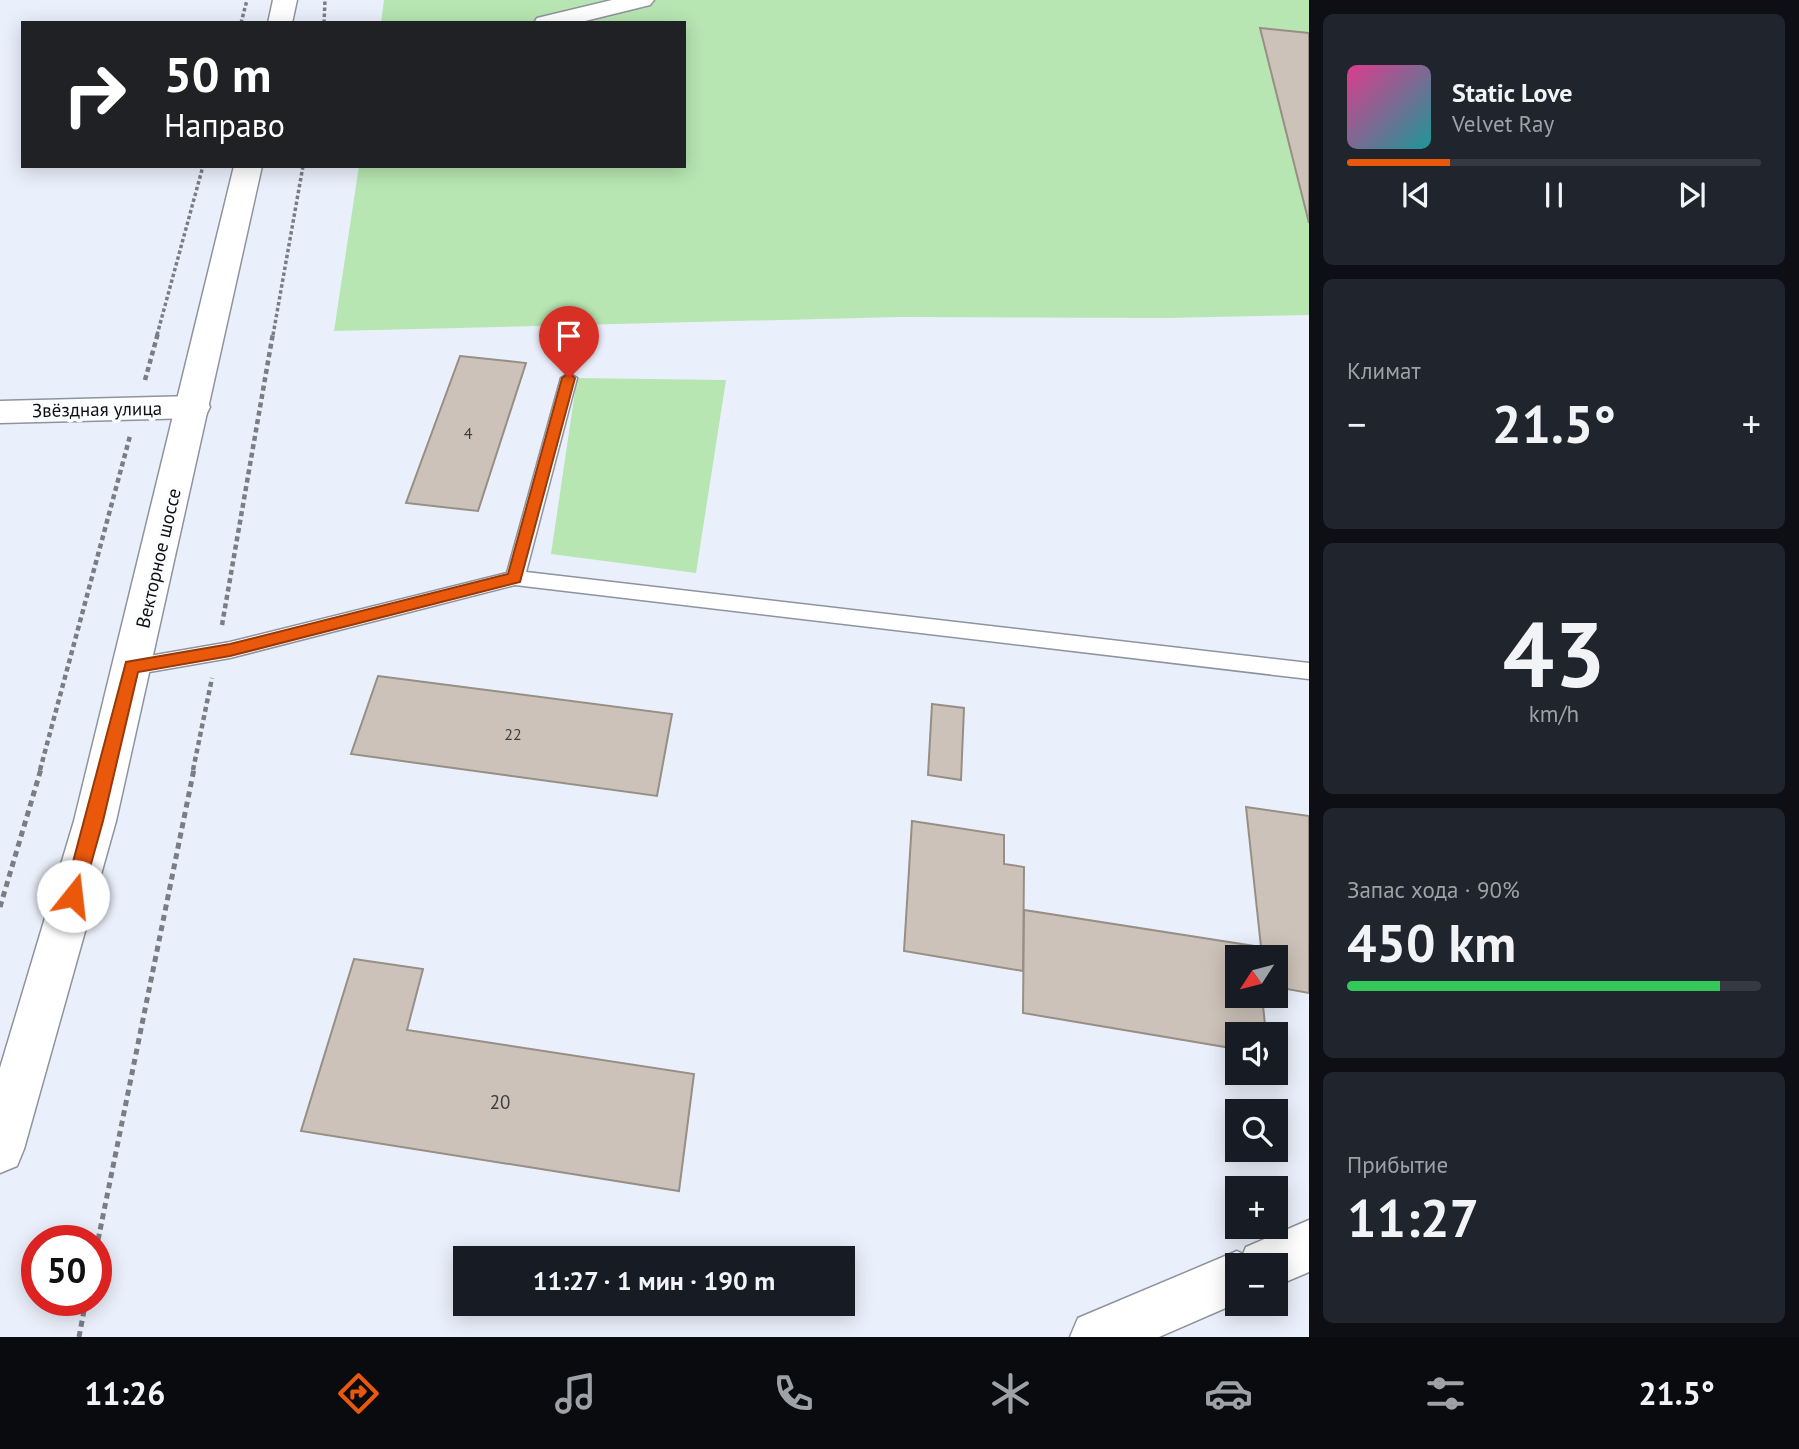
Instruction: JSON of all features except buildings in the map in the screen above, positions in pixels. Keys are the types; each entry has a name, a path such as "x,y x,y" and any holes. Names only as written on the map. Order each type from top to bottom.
{"main road":[{"path":"281,21 285,0"},
{"path":"554,21 642,0"},
{"name":"Векторное шоссе","path":"0,1149 95,821 194,407 248,168"},
{"name":"Звёздная улица","path":"0,412 194,407"},
{"path":"1288,1255 1309,1246"},
{"path":"1097,1337 1225,1282"}],"lane":[{"path":"515,578 569,378"},
{"path":"132,667 217,652 515,578 1309,671"}],"path":[{"path":"242,21 247,0"},
{"path":"324,21 325,0"},
{"path":"0,907 30,811 202,168"},
{"path":"101,1225 217,652 303,168"},
{"path":"79,1337 83,1316"}],"green space":[{"path":"384,0 1309,0 1309,315 1166,318 900,317 334,331 359,168 686,168 686,21 381,21"},
{"path":"577,378 726,380 696,573 551,554"}],"route":[{"path":"73,896 95,821 132,667 230,650 515,578 569,378"}]}
